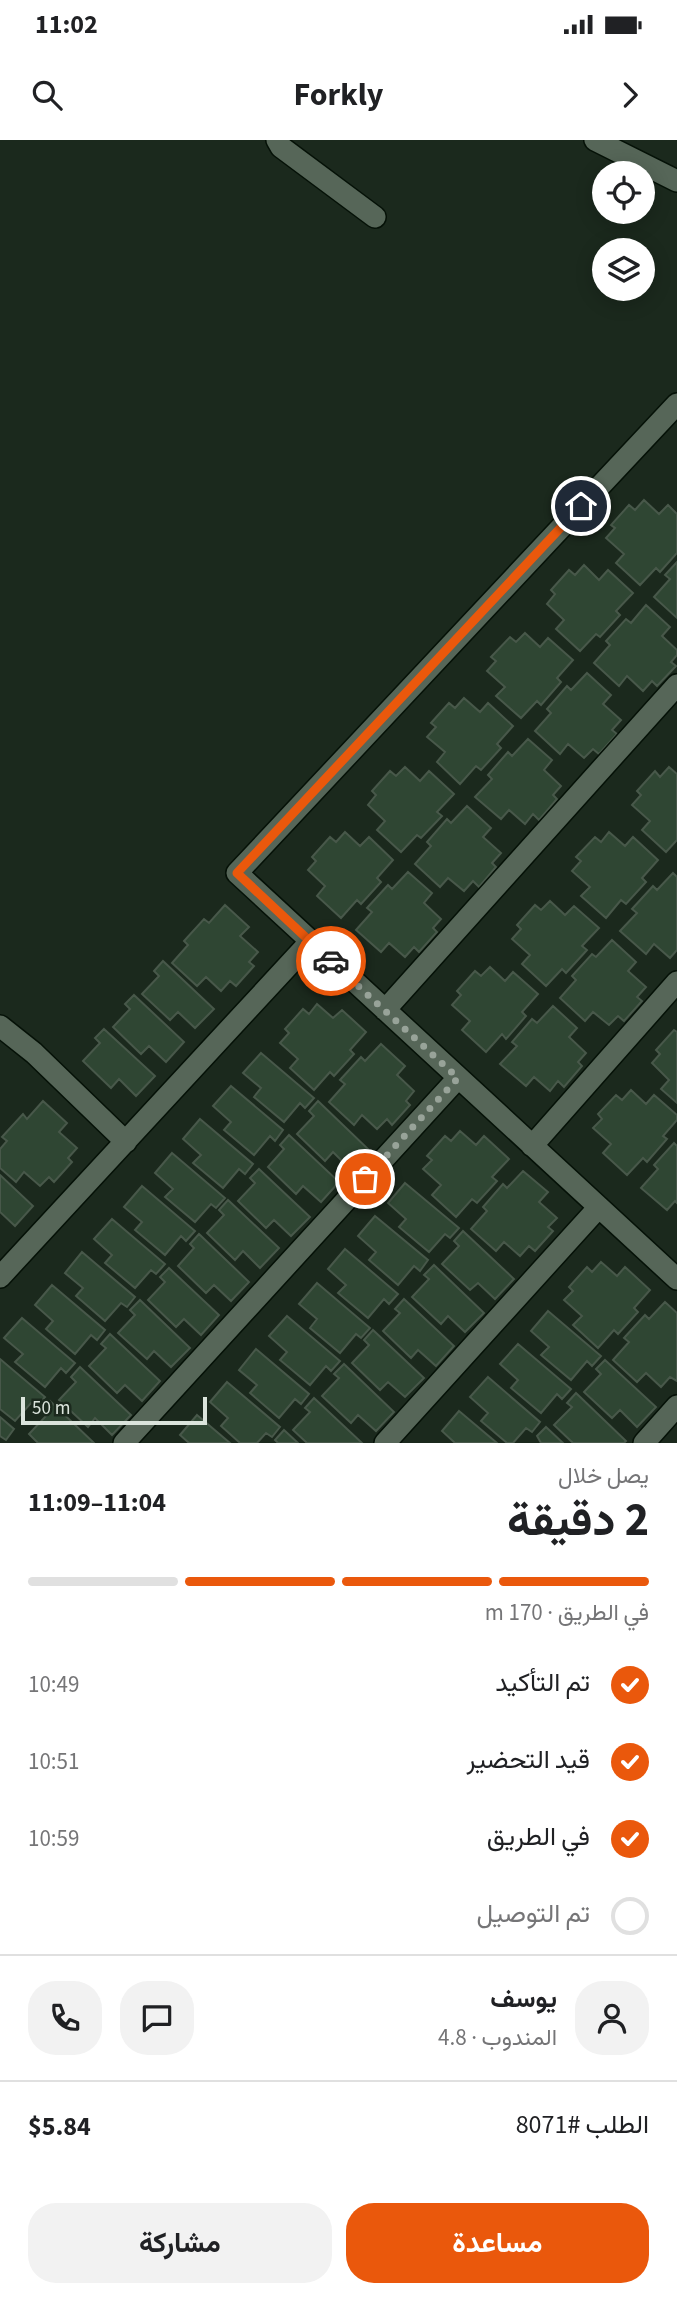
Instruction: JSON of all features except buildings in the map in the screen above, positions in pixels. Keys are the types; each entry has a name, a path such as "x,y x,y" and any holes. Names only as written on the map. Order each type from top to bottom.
{"street":[{"path":"277,140 281,147 375,217"},
{"path":"595,140 677,181"},
{"path":"675,1274 532,1146 237,873 677,404"},
{"path":"384,1010 677,685"},
{"path":"0,1277 310,942"},
{"path":"532,1146 677,982"},
{"path":"0,1026 34,1053 125,1142"},
{"path":"124,1443 458,1078"},
{"path":"385,1443 599,1207"},
{"path":"644,1443 677,1406"}],"way so far":[{"path":"331,961 458,1078 365,1179"}],"route":[{"path":"331,961 237,873 581,506"}]}
